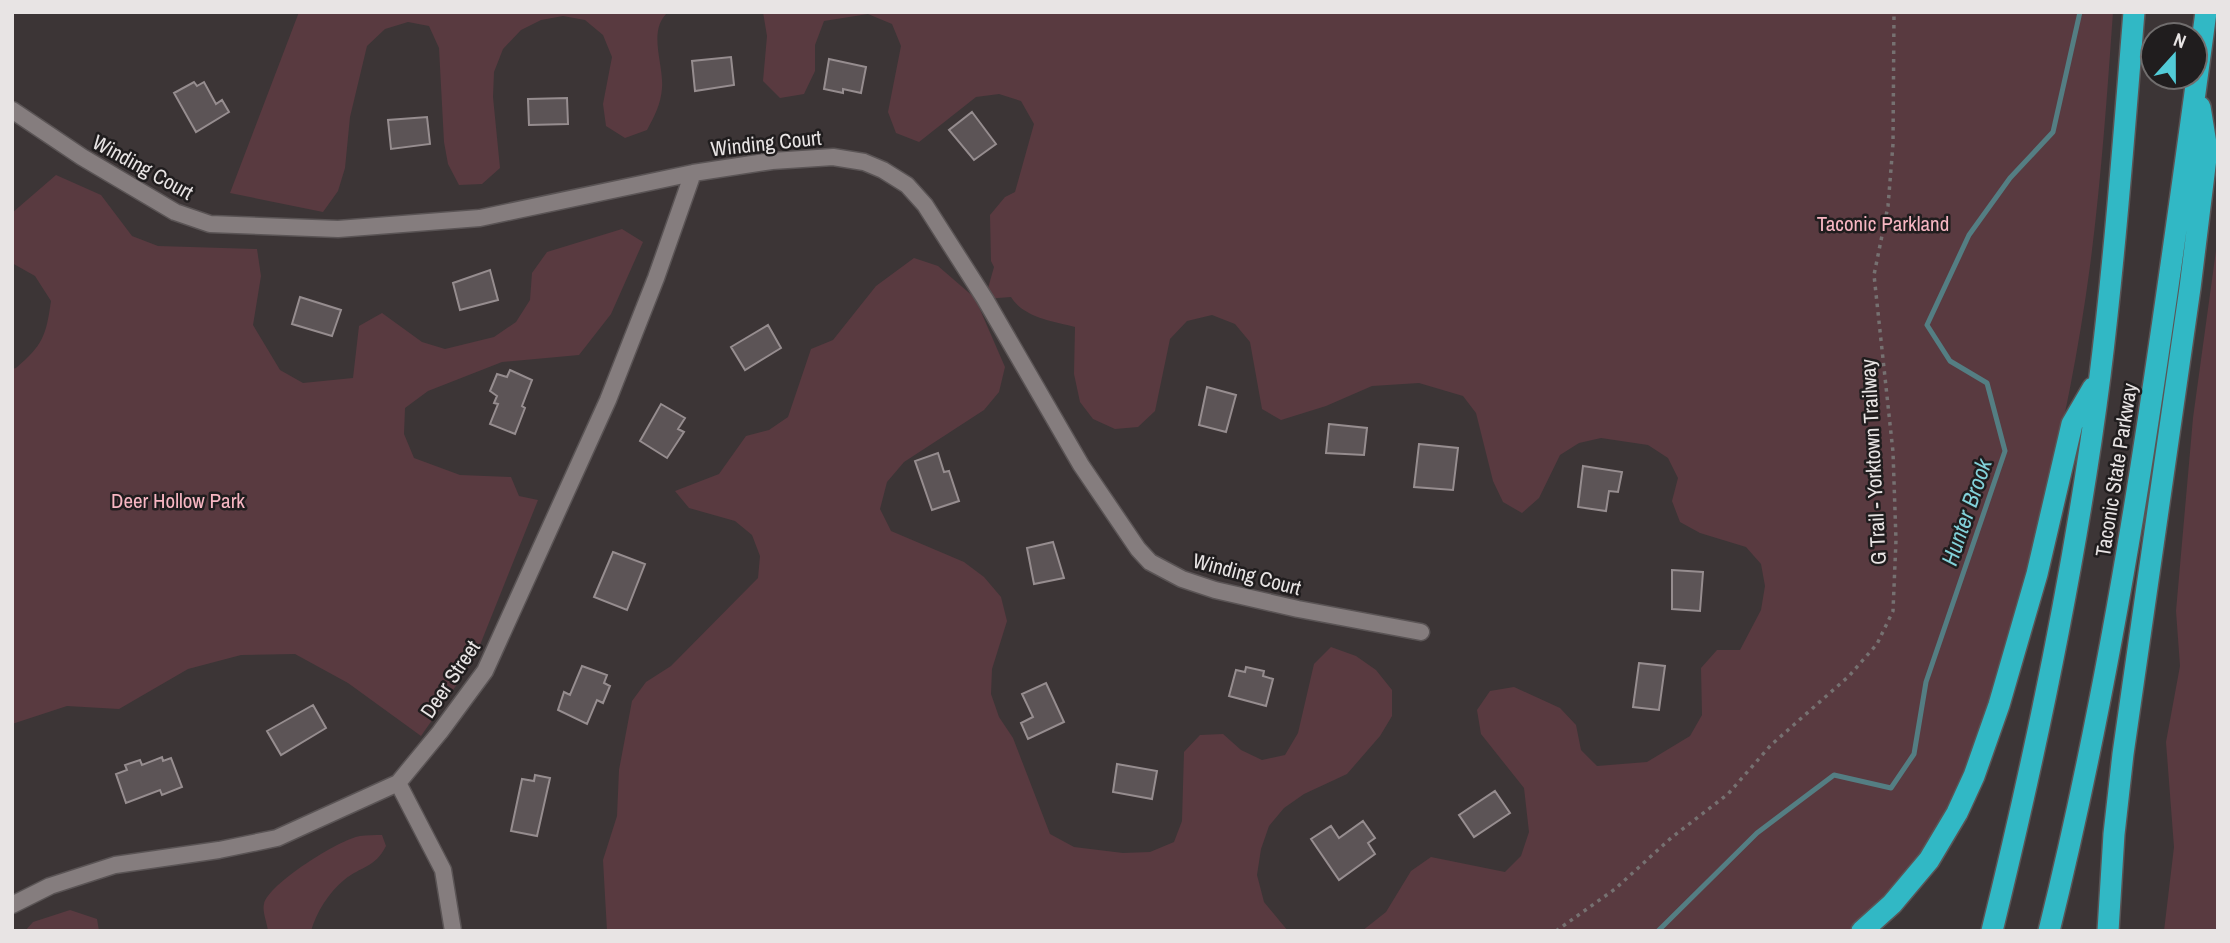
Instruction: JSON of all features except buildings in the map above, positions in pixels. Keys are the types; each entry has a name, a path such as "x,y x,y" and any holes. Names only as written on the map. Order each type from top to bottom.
{"highway":[{"name":"Taconic State Parkway","path":"1992,931 2026,786 2073,548 2099,377 2118,214 2134,12"},
{"name":"Taconic State Parkway","path":"2049,931 2090,752 2129,551 2195,91"},
{"path":"2108,931 2114,834 2122,768 2207,150 2197,91"},
{"path":"1863,931 1898,898 1929,860 1970,786 1996,714 2020,634 2050,526 2072,424 2099,377"}],"street":[{"name":"Winding Court","path":"12,110 82,157 175,212 210,224 338,229 480,218 693,173 772,161 833,157 864,162 883,170 906,185 925,205 985,299 1081,465 1138,549 1150,562 1182,579 1215,590 1421,632"},
{"name":"Deer Street","path":"12,905 50,886 115,865 219,850 277,838 398,783 485,671 608,400 656,278 693,173"},
{"path":"398,783 443,870 453,931"}],"path":[{"name":"G Trail - Yorktown Trailway","path":"1556,931 1615,889 1671,838 1728,794 1771,745 1849,676 1877,644 1893,611 1896,540 1893,453 1874,275 1888,206 1893,144 1894,12"}],"green space":[{"path":"299,12 668,12 658,29 657,38 662,79 660,99 647,130 625,138 606,126 603,104 612,57 603,35 585,20 563,16 541,20 521,30 503,49 494,72 493,97 500,168 482,184 459,185 448,164 444,142 439,48 429,26 408,22 385,29 367,46 350,117 345,168 338,191 323,212 230,193"},
{"name":"Taconic Parkland","path":"763,12 2113,12 2101,171 2090,266 2075,363 2055,459 2019,602 1981,727 1952,802 1923,853 1878,904 1849,931 1362,931 1386,912 1411,871 1431,857 1505,872 1521,856 1529,832 1524,788 1481,734 1477,710 1490,691 1514,687 1560,708 1576,725 1581,750 1597,766 1647,762 1690,736 1702,715 1701,668 1717,650 1740,650 1761,610 1765,586 1761,564 1746,547 1700,533 1680,522 1672,501 1678,478 1668,458 1648,445 1601,438 1579,443 1560,455 1539,498 1522,513 1503,502 1493,481 1476,413 1463,396 1419,383 1372,386 1326,406 1281,420 1262,409 1250,342 1235,324 1212,315 1187,321 1170,339 1155,411 1138,427 1115,429 1093,419 1080,402 1074,374 1075,327 1031,314 1023,310 1011,297 985,299 994,267 991,261 990,215 1005,197 1015,192 1034,124 1021,101 999,94 976,97 919,142 896,133 888,112 901,46 892,24 868,14 824,21 815,45 815,71 804,94 780,98 763,81 767,36"},
{"name":"Deer Hollow Park","path":"56,175 101,195 132,236 158,246 257,249 261,276 253,325 280,370 303,383 353,378 359,326 382,313 422,342 445,349 494,337 516,322 530,300 532,273 547,252 622,229 643,242 611,314 579,355 502,362 428,391 405,408 404,434 414,458 460,475 511,477 519,496 538,500 474,660 421,736 348,683 295,654 241,655 188,669 119,709 67,706 12,724 12,369 38,346 47,323 51,301 35,276 12,263 12,213"},
{"path":"2218,236 2218,931 2164,931 2174,847 2166,742 2180,666 2176,611 2193,418"},
{"path":"914,258 938,266 975,298 1005,367 999,392 984,410 904,462 887,482 880,509 891,531 964,562 984,577 1001,597 1007,621 992,669 991,694 999,717 1013,738 1050,834 1074,847 1123,853 1150,852 1174,842 1182,821 1184,752 1200,735 1223,734 1241,750 1262,760 1285,755 1298,733 1314,664 1331,647 1356,656 1376,670 1392,690 1392,716 1380,736 1347,774 1304,794 1284,808 1269,826 1261,849 1257,875 1264,902 1288,931 607,931 603,860 617,816 619,770 632,701 646,682 671,666 758,578 760,556 752,535 735,521 689,508 675,491 719,474 746,436 769,430 788,417 811,349 833,340 876,286"},
{"path":"382,835 386,846 382,853 333,890 311,931 268,931 264,904 268,895 291,874 350,839"},
{"path":"70,910 97,919 99,931 25,931 33,922"}],"waterway":[{"name":"Hunter Brook","path":"1658,931 1757,833 1834,775 1891,788 1914,754 1926,682 2005,451 1987,383 1950,361 1927,325 1969,235 2010,178 2053,132 2080,12"}]}
